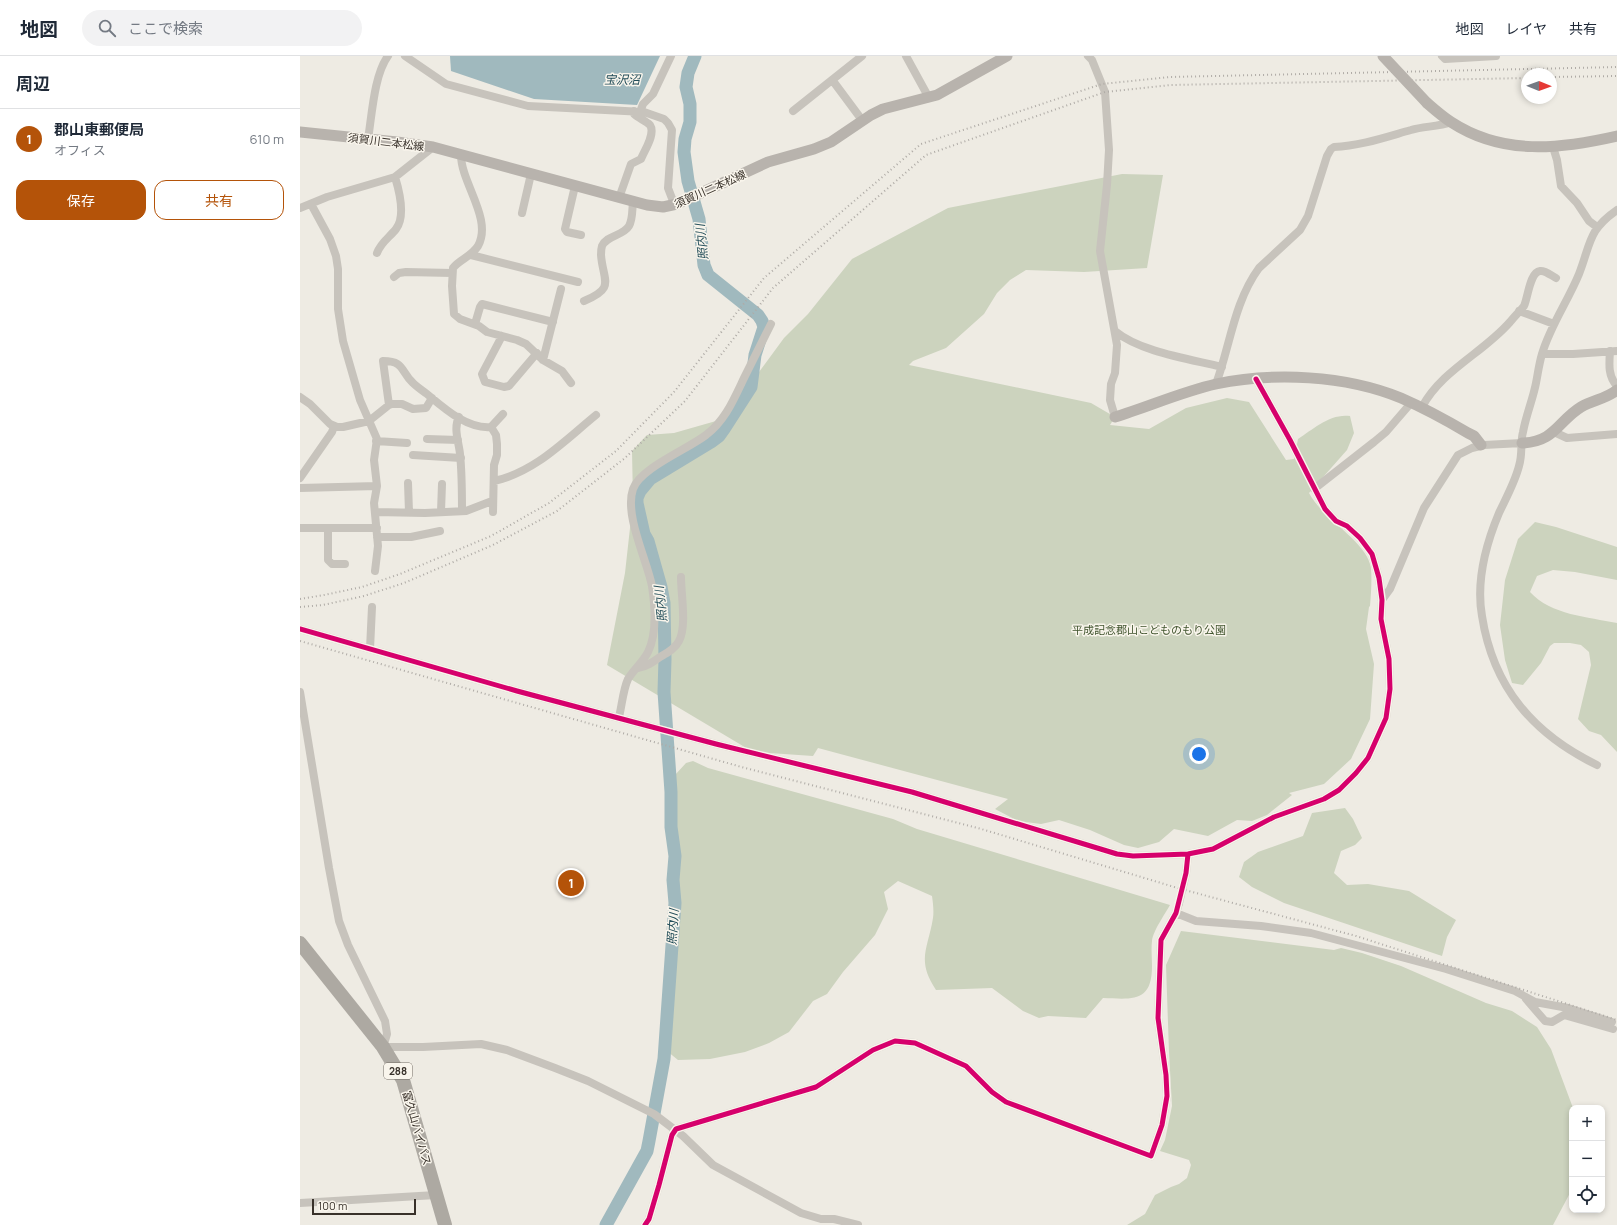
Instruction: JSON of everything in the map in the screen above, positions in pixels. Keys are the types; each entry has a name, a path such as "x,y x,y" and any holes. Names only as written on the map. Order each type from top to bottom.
{"highway":[{"name":"富久山バイパス","path":"300,943 383,1046 403,1080 445,1225"}],"main road":[{"name":"須賀川二本松線","path":"300,132 433,147 654,207 678,204 698,196 768,162 814,149 831,142 862,120 883,109 929,98 968,79 1006,56"},
{"path":"1383,56 1427,103 1451,122 1463,129 1492,141 1530,148 1573,145 1617,136"},
{"path":"1115,416 1216,384 1256,379 1304,377 1335,381 1371,389 1422,407 1474,436 1481,445"},
{"path":"1522,443 1529,443 1542,439 1554,432 1580,408 1602,399 1616,391"}],"street":[{"path":"368,139 379,76 382,65 388,56"},
{"path":"405,56 446,84 528,106 637,111 664,119 668,122 672,130 668,188 674,201 678,204"},
{"path":"619,198 631,164 641,159 650,138 651,129 649,125 634,114 653,94 671,56"},
{"path":"793,111 810,96 833,81 862,56"},
{"path":"906,56 929,98"},
{"path":"1088,56 1092,60 1104,92 1109,150 1100,251 1117,345 1115,373 1110,403 1115,416"},
{"path":"1442,56 1445,59 1496,56"},
{"path":"833,81 862,120"},
{"path":"1216,384 1241,303 1254,274 1300,230 1308,216 1327,156 1331,149 1334,147 1390,137 1412,130 1435,127 1451,122"},
{"path":"300,208 326,197 395,177 433,147"},
{"path":"1553,147 1557,160 1561,186 1596,227"},
{"path":"461,155 464,176 476,202 482,229 480,242 471,255 454,266 452,273 454,314 460,319 483,328 487,332 526,344 544,360 562,371 571,383"},
{"path":"522,213 531,174"},
{"path":"377,253 381,244 398,224 401,203 395,177"},
{"path":"575,186 565,228 567,232 581,235"},
{"path":"584,301 598,294 606,284 606,275 602,262 601,248 607,240 625,231 631,221 633,202"},
{"path":"311,204 327,232 336,256 338,269 338,309 343,341 360,400 376,433 374,460 377,486 374,503 377,532 375,571"},
{"path":"1597,765 1578,756 1561,745 1527,715 1511,695 1500,674 1486,638 1481,614 1480,597 1481,580 1486,553 1494,527 1519,467 1522,450 1522,433 1536,383 1542,354 1554,324 1579,274 1596,227 1617,210"},
{"path":"471,255 578,282"},
{"path":"1422,407 1428,396 1445,377 1497,336 1519,311 1523,306 1532,277 1536,272 1543,271 1556,278"},
{"path":"394,277 399,273 452,273"},
{"path":"544,360 561,289"},
{"path":"475,324 482,304 553,322"},
{"path":"1519,311 1554,324"},
{"path":"619,717 628,680 648,653 654,632 652,586 642,557 633,517 631,498 633,489 643,475 706,435 720,421 730,406 771,324"},
{"path":"1115,331 1124,338 1147,348 1222,367"},
{"path":"502,336 482,374 485,382 504,387 509,386 537,353"},
{"path":"1542,354 1573,354 1613,351 1610,374 1616,391"},
{"path":"389,405 383,361 394,361 400,366 411,382 450,412 474,425 492,427"},
{"path":"300,629 517,691 716,744 912,792 1117,854 1134,856 1188,854 1213,849 1274,817 1324,798 1339,790 1356,774 1368,758 1386,718 1390,689 1389,659 1381,619 1382,600 1379,578 1372,554 1368,547 1347,526 1336,521 1325,509 1290,440 1256,379"},
{"path":"300,397 310,404 330,424 343,427 369,421 389,405 397,404 414,408 424,408 428,406 432,398"},
{"path":"1314,489 1386,432 1411,403"},
{"path":"492,427 503,414"},
{"path":"494,481 511,477 546,458 596,415"},
{"path":"459,417 457,425 461,458 462,511"},
{"path":"300,478 332,432 334,426"},
{"path":"492,427 496,435 497,444 494,465 492,512"},
{"path":"1554,432 1567,438 1617,434"},
{"path":"427,439 458,440"},
{"path":"376,441 407,443"},
{"path":"1382,600 1390,589 1424,508 1454,460 1461,453 1481,445 1522,443"},
{"path":"413,455 461,458"},
{"path":"408,483 409,512"},
{"path":"441,512 442,484"},
{"path":"300,488 377,486"},
{"path":"376,512 462,511 474,509 492,501"},
{"path":"300,528 328,528 377,532 411,537 440,531"},
{"path":"328,528 328,560 332,564 345,564"},
{"path":"637,668 657,660 672,649 679,641 682,627 681,577"},
{"path":"370,649 372,607"},
{"path":"300,692 328,868 339,921 348,945 385,1020 387,1034 383,1046 435,1047 470,1043 491,1045 555,1068 588,1081 654,1114 675,1130 713,1165 800,1213 822,1219 858,1225"},
{"path":"645,1225 649,1219 667,1150 675,1130 681,1126 816,1087 879,1047 895,1041 915,1043 966,1066 992,1092 1006,1102 1151,1156 1162,1125 1167,1096 1166,1075 1158,1018 1160,940 1176,913 1186,873 1188,854"},
{"path":"1176,913 1196,921 1261,926 1311,933 1446,969 1515,991 1524,997 1541,1004 1568,1008 1612,1025 1564,1015 1552,1022 1545,1021 1524,997"},
{"path":"300,1203 436,1195"}],"green space":[{"name":"平成記念郡山こどものもり公園","path":"1122,174 1163,175 1147,268 1084,272 1026,270 1010,280 997,293 984,314 946,348 913,361 909,365 1091,403 1115,417 1110,425 1149,429 1186,408 1227,398 1249,402 1286,460 1294,459 1298,439 1329,419 1350,416 1354,433 1347,450 1309,493 1315,503 1353,539 1368,558 1371,568 1370,606 1366,629 1374,664 1370,719 1351,759 1324,784 1289,793 1292,795 1267,815 1252,821 1237,820 1208,836 1174,829 1159,842 1138,848 1124,845 1090,830 1059,820 1041,824 1018,821 995,809 1008,799 818,748 813,756 753,752 607,665 625,573 633,501 632,451 647,435 674,433 716,421 738,406 759,372 784,338 808,314 852,259 948,208"},
{"path":"1535,522 1556,527 1617,547 1617,580 1575,572 1553,570 1537,576 1530,592 1548,606 1570,614 1617,623 1617,752 1601,735 1589,731 1578,719 1591,665 1589,652 1581,645 1554,643 1550,646 1541,663 1523,685 1512,683 1505,660 1500,625 1505,580 1518,539"},
{"path":"693,761 708,768 893,819 917,829 1170,905 1153,937 1151,978 1148,987 1144,993 1131,998 1103,998 1086,1018 1048,1016 1039,1018 1023,1011 992,988 936,990 926,970 925,962 926,946 933,915 932,896 898,881 884,892 888,909 875,935 843,972 827,994 813,1001 789,1032 769,1043 745,1052 710,1059 678,1060 667,1051 673,999 680,906 678,866 671,809 675,775 686,763"},
{"path":"1345,808 1353,819 1362,838 1355,845 1341,851 1334,873 1347,885 1368,884 1409,891 1456,920 1447,937 1442,956 1284,903 1252,887 1239,877 1244,862 1258,852 1303,836 1312,813"},
{"path":"1181,931 1334,950 1341,948 1362,953 1401,966 1486,1003 1512,1011 1537,1027 1551,1049 1572,1105 1569,1105 1569,1195 1553,1225 1127,1225 1145,1214 1155,1195 1179,1184 1187,1178 1191,1165 1189,1160 1160,1151 1165,1140 1172,1106 1166,965"}],"water":[{"name":"宝沢沼","path":"450,56 660,56 637,105 534,99 451,71"}],"waterway":[{"name":"照内川","path":"606,1225 647,1151 664,1059 675,903 673,880 675,856 671,827 671,792 664,692 664,603 648,541 644,534 637,498 640,491 650,479 719,436 751,387 755,355 764,327 758,315 708,275 704,265 699,219 688,181 684,152 685,139 690,122 690,104 686,87 688,73 695,56"}],"railway":[{"path":"300,599 362,587 400,574 491,536 549,503 616,451 674,392 764,278 921,144 1102,84 1170,77 1617,67"},
{"path":"1557,77 1617,76"},
{"path":"300,607 323,605 364,596 404,583 493,545 557,511 625,458 685,401 773,288 926,155 1105,92 1171,85 1521,78"},
{"path":"300,641 745,768 978,828 1181,889 1356,936 1617,1020"}],"cycle path":[{"path":"300,629 517,691 716,744 912,792 1117,854 1133,856 1188,854 1213,849 1274,817 1324,799 1339,790 1368,758 1386,718 1390,689 1389,659 1381,619 1382,600 1379,578 1372,554 1360,538 1347,526 1336,521 1325,509 1290,440 1256,379"},
{"path":"645,1225 649,1219 672,1135 676,1129 816,1087 873,1050 895,1041 915,1043 966,1066 992,1092 1006,1102 1151,1156 1162,1125 1167,1096 1166,1075 1158,1018 1161,940 1176,913 1186,873 1188,854"}],"place":[{"name":"郡山東郵便局","path":"571,883"}]}
